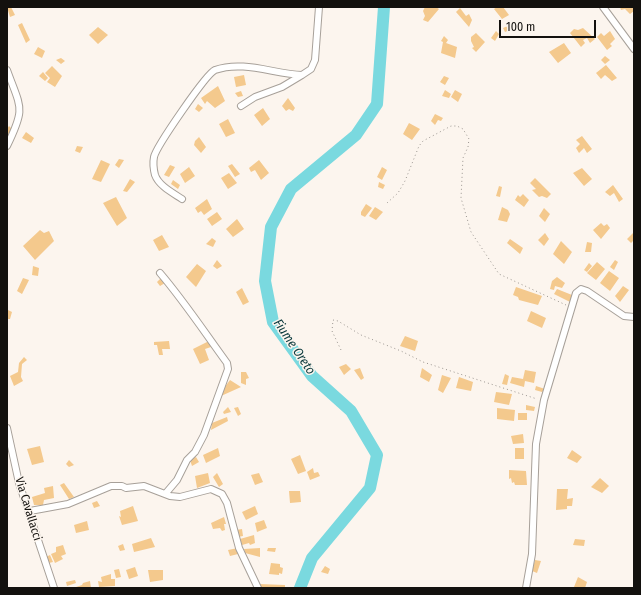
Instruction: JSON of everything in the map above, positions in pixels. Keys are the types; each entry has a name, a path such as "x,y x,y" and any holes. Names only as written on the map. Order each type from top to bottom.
{"street":[{"path":"241,106 255,97 282,87 311,69 315,60 319,7"},
{"path":"603,7 634,49"},
{"path":"182,199 158,182 154,174 154,157 160,145 188,102 213,71 235,66 302,75"},
{"path":"7,70 17,93 21,114 7,146"},
{"path":"160,273 186,305 199,326 227,363 228,369 198,447 187,460 177,480 166,493"},
{"path":"526,588 532,554 536,444 543,402 576,293 581,290 587,291 624,316 634,317"},
{"name":"Via Cavallacci","path":"7,428 20,483 54,588"},
{"path":"30,511 68,504 111,486 122,486 126,488 144,486 180,497 211,488 222,494 239,548 258,588"}],"path":[{"path":"387,203 398,193 405,181 419,146 423,141 451,126 457,126 463,129 468,139 468,147 463,158 461,198 471,232 499,274 572,307"},
{"path":"341,350 332,331 333,320 338,321 361,335 401,351 423,362 543,402"}],"building":[{"path":"7,7 11,7 15,15 10,17"},
{"path":"425,7 436,7 439,9 428,22 423,20 425,16 423,11"},
{"path":"497,7 503,7 509,15 502,19 494,9"},
{"path":"620,7 633,7 634,11 630,14 625,9 621,10"},
{"path":"460,8 466,16 469,14 472,20 469,27 456,12"},
{"path":"22,23 30,40 26,43 18,25"},
{"path":"510,25 512,29 505,32 503,28"},
{"path":"98,27 108,35 98,44 89,35"},
{"path":"583,28 595,39 590,43 587,38 583,40 585,43 581,47 570,33 574,29 578,30"},
{"path":"496,31 499,34 495,41 491,38"},
{"path":"610,31 615,39 610,44 612,46 607,50 597,37 601,33 604,36"},
{"path":"476,33 485,42 476,52 472,48 474,47 471,37"},
{"path":"444,36 448,40 446,43 457,47 455,58 441,53 443,42 441,41"},
{"path":"564,43 571,53 558,63 549,52"},
{"path":"38,47 45,51 42,58 34,54"},
{"path":"605,56 610,60 605,64 601,60"},
{"path":"61,58 65,61 61,64 56,60"},
{"path":"606,65 617,78 612,81 605,75 601,79 596,73"},
{"path":"52,66 62,76 55,87 47,82 50,78 45,73"},
{"path":"43,72 48,78 45,81 39,76"},
{"path":"244,75 246,85 236,87 234,77"},
{"path":"444,76 449,78 445,85 440,82"},
{"path":"218,86 225,101 215,108 207,101 205,104 201,98"},
{"path":"445,90 451,94 449,98 442,96"},
{"path":"455,90 462,94 458,102 451,97"},
{"path":"241,91 243,96 238,97 235,93"},
{"path":"288,98 295,108 293,111 289,109 286,111 282,106"},
{"path":"198,104 203,108 199,112 195,109"},
{"path":"263,108 270,119 262,126 254,115"},
{"path":"435,114 443,118 441,121 438,120 435,125 431,121"},
{"path":"228,119 235,133 226,137 219,124"},
{"path":"409,123 420,129 412,140 403,134"},
{"path":"9,126 12,129 7,136 7,129"},
{"path":"26,132 34,138 31,143 22,138"},
{"path":"582,136 592,149 587,153 584,148 579,153 576,148 580,144 576,140"},
{"path":"199,137 206,147 201,153 194,145 195,141"},
{"path":"77,146 83,147 80,153 75,151"},
{"path":"119,159 124,160 119,168 115,165"},
{"path":"101,160 110,164 101,182 92,179"},
{"path":"259,160 269,173 261,180 255,170 251,172 249,168"},
{"path":"232,164 240,174 235,177 228,166"},
{"path":"170,165 175,167 169,177 164,175"},
{"path":"189,167 195,176 185,183 180,174"},
{"path":"382,167 387,170 382,180 377,177"},
{"path":"582,168 592,179 584,186 573,173"},
{"path":"229,173 237,183 228,189 221,178"},
{"path":"535,178 551,194 547,198 542,196 539,197 532,190 536,189 530,183"},
{"path":"130,179 135,182 127,192 123,191"},
{"path":"173,180 180,185 178,189 171,184"},
{"path":"379,182 385,185 383,189 378,187"},
{"path":"613,185 623,199 619,202 614,193 610,196 605,192"},
{"path":"499,186 502,187 500,197 496,196"},
{"path":"523,194 529,200 524,207 515,200 518,195 520,197"},
{"path":"116,197 127,218 117,226 103,203"},
{"path":"207,199 212,209 204,215 201,211 198,213 195,208"},
{"path":"366,204 372,208 365,217 361,215 361,212"},
{"path":"375,207 383,212 376,220 369,216"},
{"path":"502,207 508,210 510,214 507,222 498,220"},
{"path":"544,208 550,214 545,222 539,216"},
{"path":"217,212 222,219 212,226 207,219"},
{"path":"237,219 244,229 233,237 226,229"},
{"path":"601,223 604,226 607,224 610,228 601,239 593,230"},
{"path":"40,230 44,233 49,231 54,241 35,260 23,246"},
{"path":"634,232 634,240 631,243 627,239"},
{"path":"545,233 549,239 544,246 538,240"},
{"path":"162,235 169,247 159,251 153,240"},
{"path":"212,238 216,241 213,247 206,244"},
{"path":"510,239 523,248 520,254 507,243"},
{"path":"561,241 572,252 564,264 553,254"},
{"path":"587,242 592,243 591,252 585,252"},
{"path":"217,260 222,266 217,269 213,266"},
{"path":"615,260 618,262 614,270 610,267"},
{"path":"597,262 605,269 596,280 587,273"},
{"path":"589,263 592,266 587,272 584,270"},
{"path":"197,264 206,271 196,287 186,277"},
{"path":"33,266 39,268 38,276 32,275"},
{"path":"609,271 619,278 610,291 600,283"},
{"path":"557,277 565,283 562,288 555,286 554,290 550,289 552,281"},
{"path":"23,278 29,280 22,294 17,291"},
{"path":"161,278 165,283 160,286 157,282"},
{"path":"623,286 629,290 620,302 615,296"},
{"path":"516,287 542,296 538,305 519,300 518,297 513,295"},
{"path":"242,288 249,302 243,305 236,292"},
{"path":"557,289 572,295 570,302 554,294"},
{"path":"8,310 12,312 10,319 7,319"},
{"path":"531,311 546,318 542,328 527,321"},
{"path":"405,336 418,341 415,351 400,346"},
{"path":"169,341 170,349 162,349 163,355 159,355 157,345 154,345 154,342"},
{"path":"209,341 211,347 205,349 209,360 200,364 193,349"},
{"path":"24,357 27,360 22,364 21,377 23,381 14,386 10,376 18,372 19,363"},
{"path":"346,364 351,369 344,375 339,367"},
{"path":"360,368 364,378 361,380 354,370"},
{"path":"422,368 432,375 429,382 420,377"},
{"path":"525,370 536,372 534,383 525,381 524,387 510,383 512,377 523,379"},
{"path":"241,372 246,372 249,378 246,379 246,385 241,383"},
{"path":"505,374 509,376 507,385 502,384"},
{"path":"442,375 451,378 443,393 438,390"},
{"path":"459,377 473,382 471,391 456,388"},
{"path":"230,380 241,387 221,396 224,388"},
{"path":"536,386 545,389 542,392 535,390"},
{"path":"496,392 512,394 509,405 494,402"},
{"path":"526,405 535,407 534,411 526,410"},
{"path":"228,407 231,412 224,414 223,412"},
{"path":"238,407 241,414 238,416 234,408"},
{"path":"497,408 515,410 514,421 497,419"},
{"path":"518,413 527,413 527,420 518,420"},
{"path":"227,417 228,421 211,430 212,423"},
{"path":"523,434 524,443 513,444 511,436"},
{"path":"40,446 44,462 32,465 27,449"},
{"path":"218,448 220,456 206,463 203,455"},
{"path":"515,448 524,448 524,459 515,459"},
{"path":"572,450 582,457 577,463 567,458"},
{"path":"300,455 306,471 298,474 291,459"},
{"path":"196,457 199,462 192,466 190,460"},
{"path":"69,460 74,465 69,467 66,464"},
{"path":"313,468 314,473 318,472 320,476 310,480 307,472"},
{"path":"509,470 526,471 527,485 515,485 514,482 512,483 511,478 509,479"},
{"path":"208,473 210,483 197,488 195,476"},
{"path":"217,473 223,484 219,487 213,477"},
{"path":"259,473 263,482 255,485 251,475"},
{"path":"600,478 609,486 602,493 591,487"},
{"path":"64,483 74,497 69,499 60,485"},
{"path":"53,486 54,498 44,500 43,505 34,505 32,497 45,493 44,488"},
{"path":"557,489 568,489 567,499 573,498 572,506 567,506 567,509 556,510"},
{"path":"289,491 300,491 301,502 290,503"},
{"path":"97,501 100,506 94,508 92,503"},
{"path":"133,506 138,521 122,525 119,516 121,517 120,511"},
{"path":"255,506 258,514 246,520 242,512"},
{"path":"224,517 226,524 224,524 225,530 222,531 220,528 213,529 211,523"},
{"path":"264,520 267,528 257,532 255,523"},
{"path":"87,521 89,530 76,533 74,525"},
{"path":"242,529 243,536 238,537 236,530"},
{"path":"254,535 255,543 250,545 249,543 242,545 240,539"},
{"path":"151,538 155,547 134,552 132,544"},
{"path":"575,539 585,540 584,546 573,545"},
{"path":"123,544 125,550 120,551 118,546"},
{"path":"63,545 66,554 61,556 63,559 55,563 51,554 56,552 56,547"},
{"path":"238,548 238,554 230,556 228,550"},
{"path":"260,548 260,557 245,553 244,549"},
{"path":"268,548 276,548 275,552 267,551"},
{"path":"50,555 53,562 49,563 46,557"},
{"path":"535,560 541,561 537,573 532,571"},
{"path":"271,563 280,564 280,567 283,568 282,574 269,574"},
{"path":"325,566 330,569 328,574 321,572"},
{"path":"135,567 138,576 129,579 126,570"},
{"path":"119,569 121,577 116,578 114,570"},
{"path":"148,570 163,570 163,580 150,582"},
{"path":"111,574 111,579 115,579 115,586 99,587 98,581 102,582 101,577"},
{"path":"578,577 587,582 585,588 574,587"},
{"path":"75,580 76,583 67,586 66,582"},
{"path":"90,581 91,588 73,588 82,585 83,583"},
{"path":"259,584 285,585 285,588 260,588"}],"waterway":[{"name":"Fiume Oreto","path":"300,588 312,558 370,488 377,455 351,411 312,376 273,322 265,281 271,227 291,189 356,135 377,104 384,7"}]}
